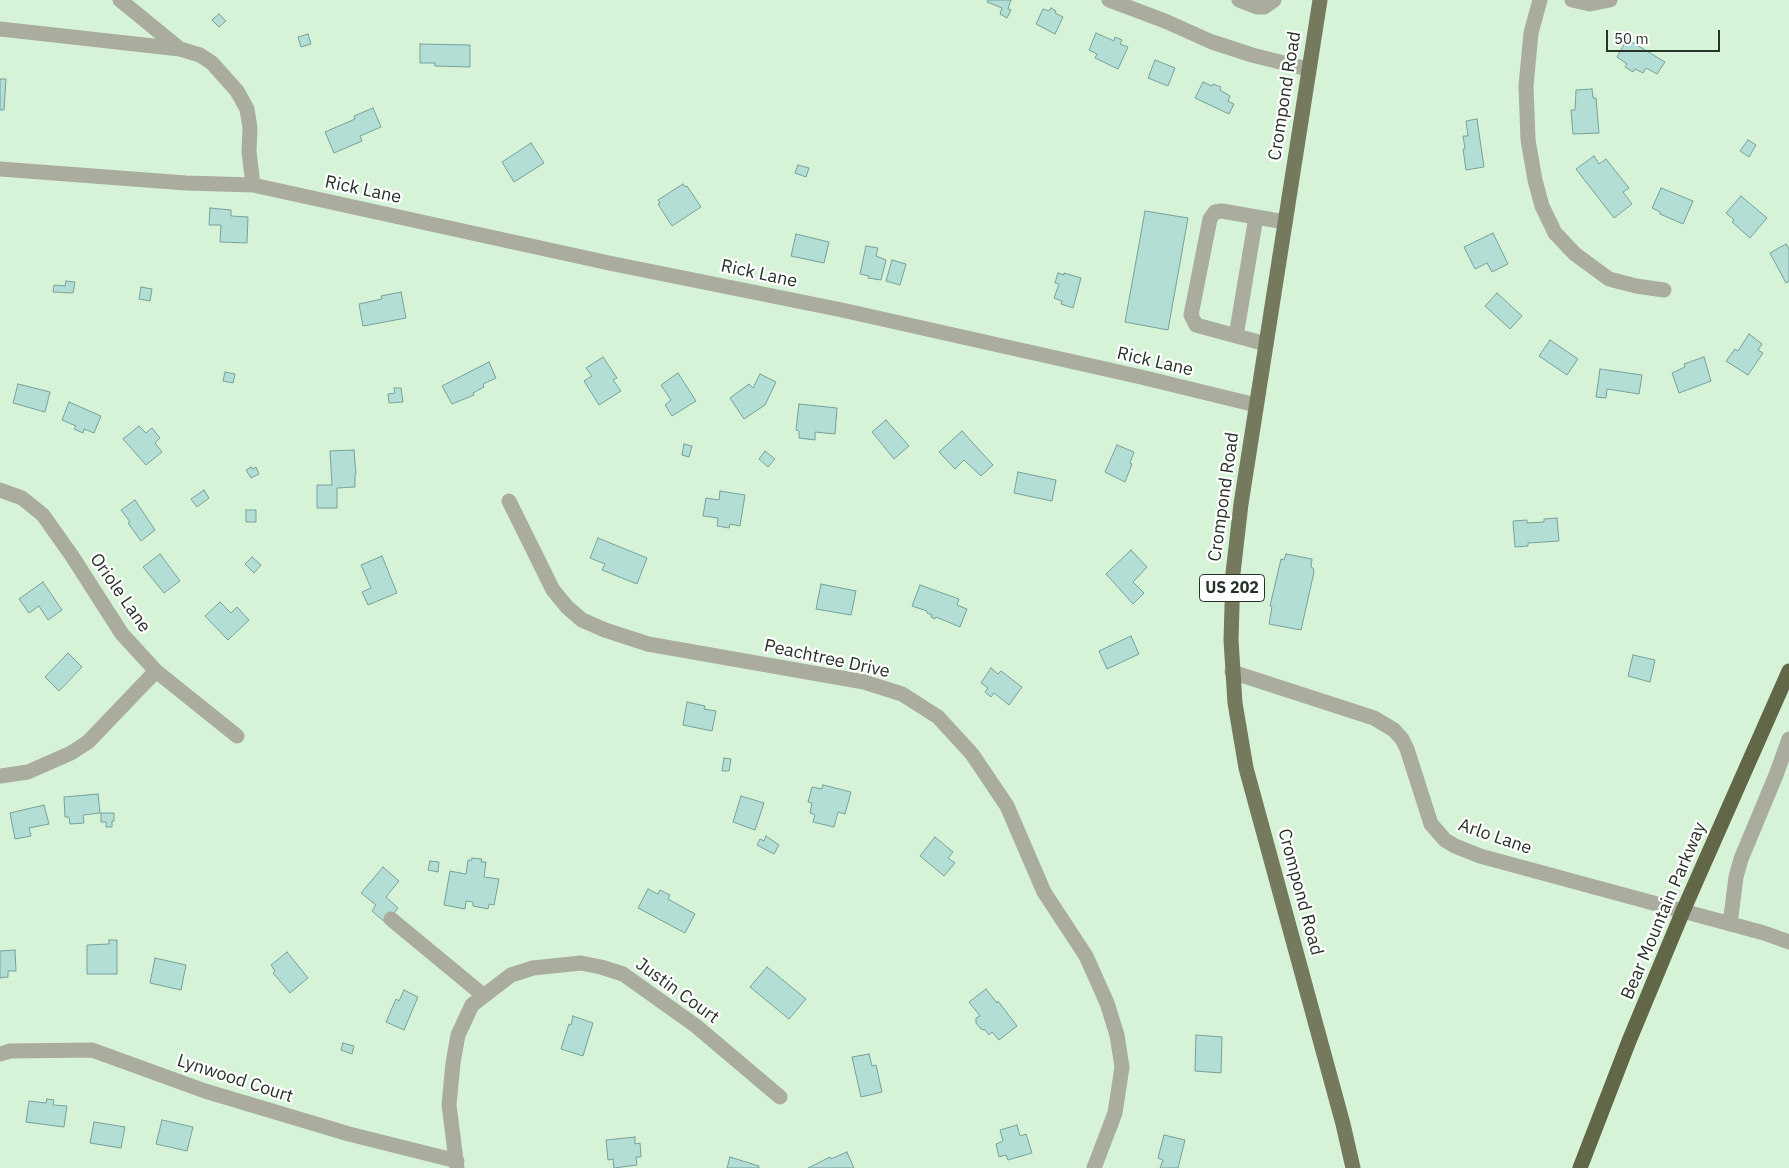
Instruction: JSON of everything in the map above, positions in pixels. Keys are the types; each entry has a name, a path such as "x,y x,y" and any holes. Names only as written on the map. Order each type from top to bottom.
{"highway":[{"name":"Bear Mountain Parkway","path":"1580,1168 1629,1041 1683,911 1789,671"}],"main road":[{"name":"Crompond Road","path":"1320,0 1241,504 1231,607 1232,672 1235,703 1246,768 1341,1114 1353,1168"}],"street":[{"path":"120,0 180,49"},
{"path":"1109,0 1166,21 1212,42 1308,69"},
{"path":"1239,0 1257,7 1264,7 1274,0"},
{"path":"1540,0 1531,33 1526,86 1528,140 1542,206 1555,233 1575,254 1610,279 1636,286 1664,290"},
{"path":"1572,0 1590,4 1610,0"},
{"path":"0,29 180,49 200,55 212,63 236,90 247,109 253,185"},
{"name":"Rick Lane","path":"0,169 186,183 253,185 609,263 850,312 1141,377 1256,405"},
{"path":"1266,344 1196,325 1192,315 1210,220 1215,212 1222,211 1285,222"},
{"path":"1236,336 1256,217"},
{"name":"Oriole Lane","path":"0,490 22,498 43,515 122,634 156,671 236,736"},
{"name":"Peachtree Drive","path":"509,501 553,590 567,607 582,620 605,630 648,644 864,682 902,694 938,717 972,754 1007,806 1044,892 1086,956 1107,1003 1117,1035 1122,1067 1116,1113 1094,1168"},
{"path":"0,776 28,772 71,753 88,742 156,671"},
{"name":"Arlo Lane","path":"1232,672 1374,718 1394,730 1402,739 1406,749 1431,824 1445,840 1455,846 1480,856 1730,924 1789,942"},
{"path":"1730,924 1733,895 1741,859 1776,775 1789,738"},
{"path":"391,919 482,995"},
{"name":"Justin Court","path":"457,1165 450,1105 453,1063 458,1035 472,1005 482,995 511,975 533,968 581,963 623,974 696,1026 780,1097"},
{"name":"Lynwood Court","path":"0,1054 10,1051 92,1050 205,1091 457,1165"}],"building":[{"path":"988,0 1011,0 1008,9 1011,10 1007,18 1000,14 1002,8 987,2"},
{"path":"1051,8 1056,11 1055,13 1063,17 1055,34 1036,24 1043,9 1049,11"},
{"path":"219,14 226,21 219,27 212,20"},
{"path":"1096,33 1114,41 1115,37 1122,40 1120,44 1128,47 1118,69 1095,58 1097,54 1089,50"},
{"path":"308,34 311,44 301,47 298,37"},
{"path":"1627,39 1665,62 1657,74 1646,68 1643,73 1635,69 1633,72 1625,67 1627,64 1617,57"},
{"path":"420,44 470,45 470,67 435,66 435,63 420,63"},
{"path":"1155,60 1175,68 1168,86 1148,78"},
{"path":"0,79 6,79 4,110 0,110"},
{"path":"1203,82 1221,87 1220,90 1230,96 1228,101 1234,104 1229,114 1195,98"},
{"path":"1592,89 1593,98 1596,98 1599,133 1573,134 1571,110 1575,110 1576,90"},
{"path":"373,108 381,127 360,136 362,141 334,153 325,132 355,119 354,116"},
{"path":"1477,119 1484,167 1466,170 1463,136 1468,136 1466,121"},
{"path":"1748,140 1756,145 1749,157 1740,151"},
{"path":"531,143 544,163 514,182 502,162"},
{"path":"1594,156 1599,164 1606,159 1629,188 1623,192 1632,204 1614,218 1576,169"},
{"path":"798,165 809,168 806,177 795,173"},
{"path":"683,184 685,187 687,186 701,207 672,226 658,204 660,203 658,200"},
{"path":"1661,188 1693,201 1683,224 1660,214 1660,212 1652,208"},
{"path":"1741,196 1767,218 1750,238 1732,222 1734,220 1726,213"},
{"path":"210,208 231,210 231,216 248,217 247,243 220,242 221,225 209,225"},
{"path":"1145,211 1188,218 1168,330 1125,322"},
{"path":"1493,233 1508,264 1492,272 1487,263 1475,269 1464,247"},
{"path":"796,234 829,242 824,263 791,256"},
{"path":"1786,244 1789,249 1789,281 1786,283 1770,253"},
{"path":"866,246 878,248 876,256 886,260 881,280 868,278 869,276 860,274"},
{"path":"892,260 906,264 900,285 886,281"},
{"path":"1058,273 1081,278 1073,308 1061,304 1062,301 1054,298 1059,284 1055,283"},
{"path":"66,281 75,282 73,293 53,292 54,285 65,286"},
{"path":"141,287 152,289 150,301 139,299"},
{"path":"401,292 406,318 363,326 359,304 382,299 381,296"},
{"path":"1497,293 1522,316 1510,329 1485,306"},
{"path":"1749,334 1762,344 1758,350 1763,353 1748,375 1726,361 1735,349 1738,351"},
{"path":"1550,340 1578,359 1567,375 1539,356"},
{"path":"603,357 617,378 613,380 621,391 599,405 584,381 592,376 586,368"},
{"path":"1704,357 1711,381 1679,393 1672,373 1685,367 1684,364"},
{"path":"489,362 496,378 483,384 484,387 473,393 474,395 452,404 442,386"},
{"path":"1600,369 1642,375 1639,394 1607,389 1606,398 1596,397"},
{"path":"225,372 235,374 233,383 223,381"},
{"path":"678,373 696,401 672,416 665,405 671,400 661,385"},
{"path":"760,374 776,382 765,405 744,419 730,398 749,384 753,388"},
{"path":"18,384 50,392 45,412 13,403"},
{"path":"394,388 401,388 403,402 389,403 388,394 395,393"},
{"path":"69,402 101,416 94,433 84,429 83,433 74,429 76,426 62,420"},
{"path":"799,404 837,408 835,434 815,432 815,440 799,438 799,431 796,430"},
{"path":"886,420 909,446 894,459 872,432"},
{"path":"139,426 146,433 152,428 160,438 155,443 162,452 146,465 123,439"},
{"path":"962,431 993,465 981,476 964,460 955,469 939,452"},
{"path":"684,444 692,446 689,457 682,455"},
{"path":"1117,445 1134,452 1130,463 1132,464 1125,482 1105,472"},
{"path":"354,450 355,487 337,488 337,508 317,508 317,485 332,485 330,451"},
{"path":"765,451 775,459 768,467 759,459"},
{"path":"251,467 252,469 256,467 259,474 251,478 246,470"},
{"path":"1018,472 1056,480 1052,501 1014,493"},
{"path":"204,490 209,498 197,507 191,499"},
{"path":"720,491 745,495 740,526 730,524 729,528 717,526 718,518 703,516 706,498 719,500"},
{"path":"135,500 155,530 141,541 121,510"},
{"path":"246,510 256,510 256,522 246,522"},
{"path":"1557,518 1559,541 1528,543 1528,546 1515,547 1513,521 1527,520 1527,523 1544,522 1544,519"},
{"path":"598,538 647,558 637,584 602,570 605,564 590,558"},
{"path":"1131,550 1147,567 1133,582 1144,593 1133,604 1106,574"},
{"path":"160,554 180,581 164,593 143,567"},
{"path":"1286,554 1312,559 1311,567 1314,572 1301,630 1269,624 1272,607 1270,606 1281,559 1284,560"},
{"path":"382,556 397,593 368,605 362,592 371,588 361,565"},
{"path":"252,557 261,565 254,573 245,564"},
{"path":"43,582 62,610 48,620 39,606 29,613 19,599"},
{"path":"821,584 856,591 851,615 816,609"},
{"path":"920,585 959,599 957,605 967,609 960,627 936,617 935,619 927,611 912,606"},
{"path":"220,602 231,613 237,607 249,620 228,640 205,616"},
{"path":"1131,636 1139,654 1107,669 1099,651"},
{"path":"68,653 82,667 59,691 45,677"},
{"path":"1633,655 1655,660 1650,682 1628,676"},
{"path":"991,668 998,674 1001,671 1022,687 1009,705 994,693 991,697 985,692 988,688 981,683"},
{"path":"687,702 705,706 704,709 716,711 712,731 683,725"},
{"path":"724,758 731,759 729,771 722,771"},
{"path":"823,785 851,792 845,814 838,812 834,827 813,822 815,815 810,813 812,803 808,802 812,787 822,789"},
{"path":"98,794 100,813 83,815 84,823 70,824 69,817 65,817 64,797"},
{"path":"741,796 764,803 755,830 733,822"},
{"path":"44,805 49,824 29,828 31,836 15,839 10,813"},
{"path":"101,813 114,813 112,827 106,827 106,822 101,822"},
{"path":"766,836 779,845 774,854 757,845 760,839 764,841"},
{"path":"935,837 953,852 948,858 955,863 944,876 920,856"},
{"path":"472,858 482,859 481,862 486,862 484,877 499,879 494,905 489,904 488,909 473,906 473,902 466,901 465,909 444,905 450,871 466,874 468,860 472,860"},
{"path":"430,861 439,862 438,872 428,870"},
{"path":"383,867 399,881 386,897 398,908 386,923 372,911 376,905 361,893"},
{"path":"648,889 658,894 660,890 670,895 668,899 695,914 685,933 638,908"},
{"path":"109,940 117,940 117,974 87,974 87,945 109,944"},
{"path":"15,950 16,971 8,971 8,977 0,978 0,951"},
{"path":"287,952 308,978 290,993 273,973 275,971 271,965"},
{"path":"155,958 186,965 181,990 150,983"},
{"path":"767,967 806,999 789,1019 750,987"},
{"path":"986,989 1017,1026 999,1040 992,1032 989,1035 976,1023 976,1018 980,1016 969,1002"},
{"path":"404,990 418,997 404,1030 386,1022 396,999 399,1001"},
{"path":"573,1016 593,1023 583,1056 561,1049"},
{"path":"1196,1035 1222,1037 1221,1073 1195,1071"},
{"path":"343,1043 354,1046 352,1054 341,1050"},
{"path":"869,1054 872,1066 876,1065 882,1092 861,1097 852,1057"},
{"path":"47,1099 54,1100 53,1105 67,1106 64,1127 26,1122 29,1101 46,1103"},
{"path":"162,1120 193,1127 187,1151 156,1144"},
{"path":"94,1122 125,1127 121,1148 90,1143"},
{"path":"1017,1125 1020,1136 1026,1134 1032,1153 1008,1160 1006,1155 999,1157 996,1144 1003,1141 1000,1130"},
{"path":"1164,1135 1185,1140 1178,1168 1160,1168 1163,1160 1158,1158"},
{"path":"635,1137 635,1144 640,1143 641,1157 636,1157 637,1165 614,1168 613,1159 608,1160 606,1140"},
{"path":"847,1152 854,1168 808,1168 830,1157 831,1159"},
{"path":"730,1157 759,1166 759,1168 727,1168"}]}
